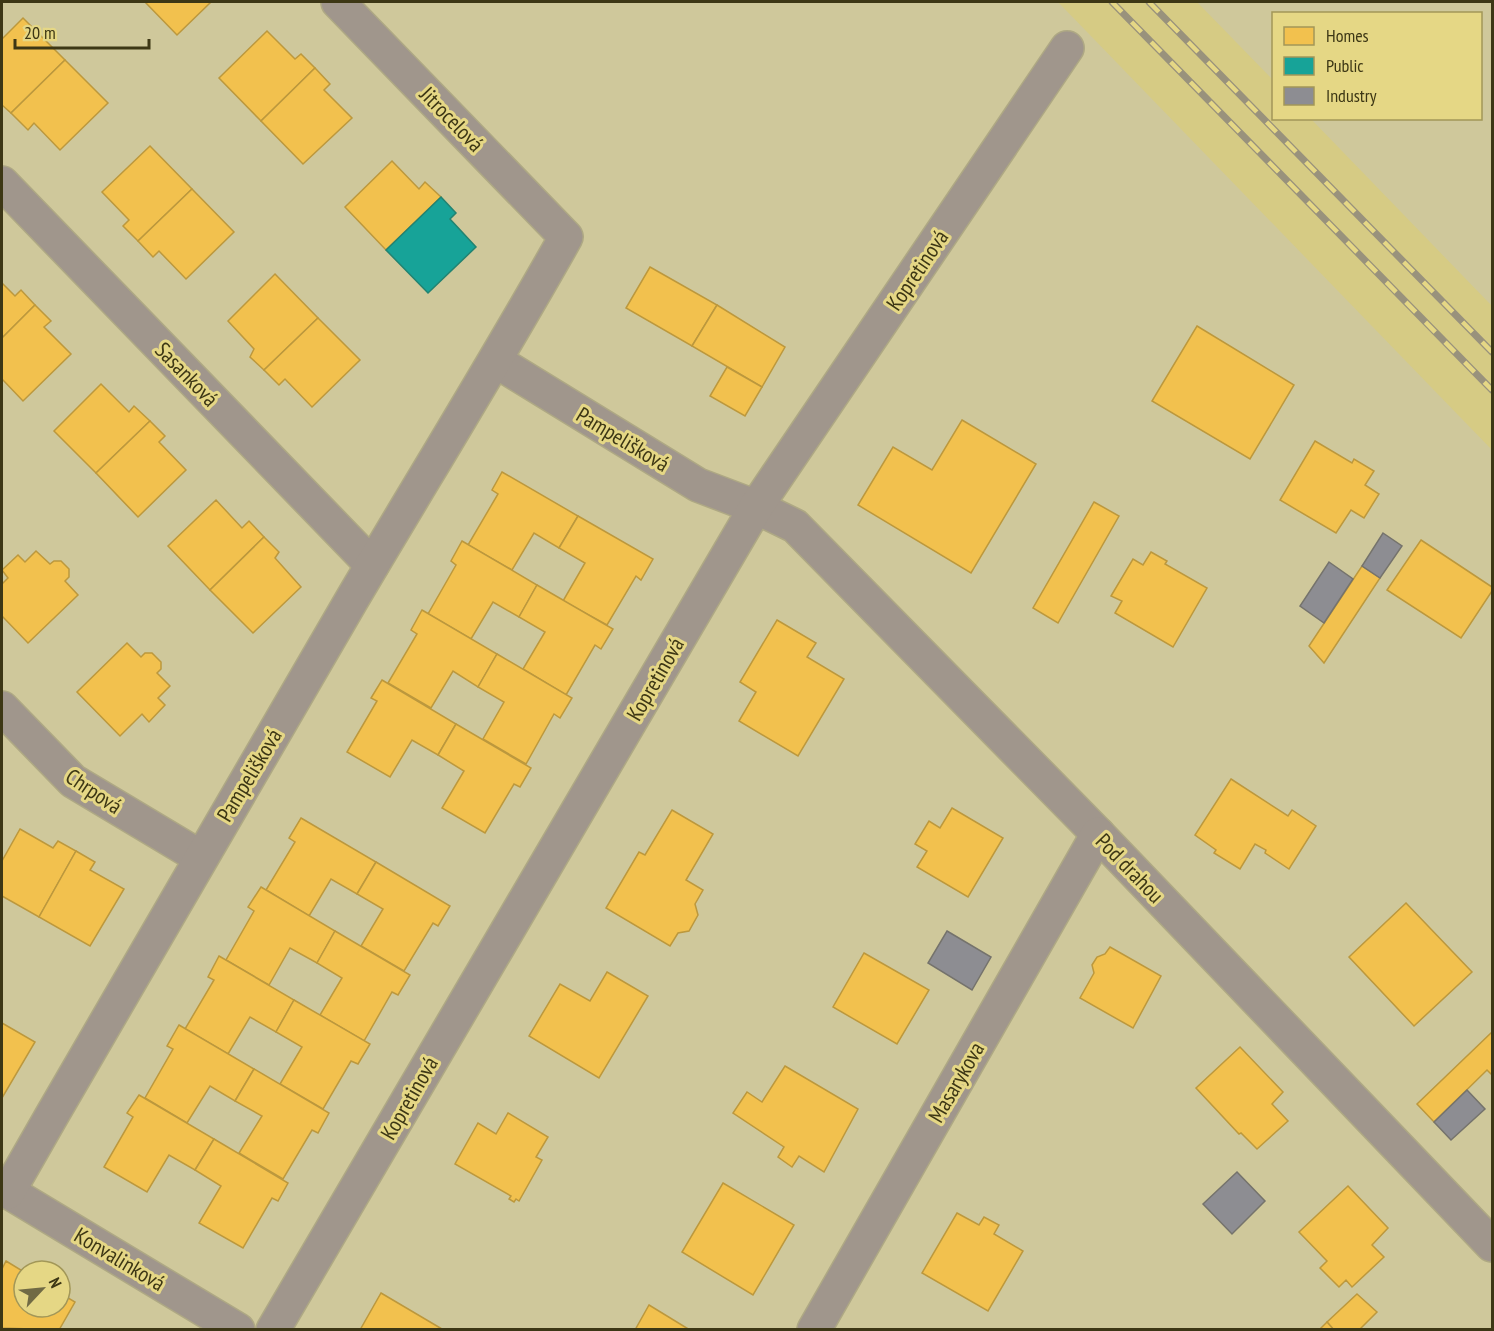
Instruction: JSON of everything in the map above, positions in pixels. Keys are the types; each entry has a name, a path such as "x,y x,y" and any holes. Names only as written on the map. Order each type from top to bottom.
{"street":[{"name":"Jitrocelová","path":"338,2 566,237"},
{"name":"Kopretinová","path":"273,1329 756,507 1067,48"},
{"name":"Sasanková","path":"2,183 372,565"},
{"name":"Pampelišková","path":"5,1190 372,565 496,361 566,237"},
{"name":"Pampelišková","path":"496,361 698,485 756,507"},
{"name":"Pod drahou","path":"756,507 795,526 1098,834 1492,1245"},
{"name":"Chrpová","path":"2,708 73,781 200,857"},
{"name":"Masarykova","path":"814,1329 1098,834"},
{"name":"Konvalinková","path":"5,1190 238,1329"}],"shaded area":[{"path":"1058,2 1197,2 1272,79 1272,120 1312,120 1492,306 1492,450"}],"building: Homes":[{"path":"145,2 211,2 177,35"},
{"path":"23,18 65,60 11,113 2,105 2,39"},
{"path":"267,31 295,59 301,54 315,68 261,121 219,78"},
{"path":"65,60 108,103 60,150 34,123 28,130 11,113"},
{"path":"315,68 330,84 324,90 352,118 303,164 261,121"},
{"path":"150,146 192,189 138,241 123,226 129,220 102,192"},
{"path":"392,161 419,189 425,182 441,197 386,250 345,207"},
{"path":"192,189 234,232 186,279 159,251 153,257 138,241"},
{"path":"650,267 717,305 692,346 626,308"},
{"path":"275,274 318,318 264,370 250,357 254,349 228,321"},
{"path":"2,283 15,296 21,290 35,305 2,338"},
{"path":"35,305 51,321 44,327 71,354 23,401 2,379 2,338"},
{"path":"717,305 785,347 762,387 692,346"},
{"path":"318,318 360,360 312,407 285,379 279,385 264,370"},
{"path":"1197,326 1294,385 1250,459 1152,401"},
{"path":"727,367 762,387 745,416 710,396"},
{"path":"101,384 129,412 134,406 150,421 96,473 54,431"},
{"path":"962,420 1036,464 971,573 858,505 893,447 932,470"},
{"path":"150,421 165,436 159,442 186,470 138,517 96,473"},
{"path":"1315,441 1352,463 1354,459 1374,471 1365,485 1379,494 1364,518 1351,510 1336,533 1280,500"},
{"path":"502,472 578,516 559,548 534,533 512,570 468,545 498,494 492,490"},
{"path":"216,500 242,528 249,521 264,537 210,590 168,546"},
{"path":"1094,502 1119,516 1058,623 1033,608"},
{"path":"578,516 653,559 641,580 636,576 607,625 563,601 585,563 559,548"},
{"path":"264,537 279,552 275,558 301,587 253,633 210,590"},
{"path":"1421,540 1492,587 1492,591 1461,638 1387,590"},
{"path":"462,541 537,585 519,617 493,602 471,639 428,614 456,565 451,561"},
{"path":"36,551 50,564 54,561 61,561 69,569 69,577 65,581 78,595 28,643 2,616 2,584 8,578 2,570 18,555 25,562"},
{"path":"1151,552 1167,561 1165,564 1207,588 1173,647 1115,613 1122,601 1111,596 1133,559 1143,565"},
{"path":"1362,566 1380,578 1324,663 1309,646"},
{"path":"537,585 613,629 601,649 595,645 566,695 523,669 545,632 519,617"},
{"path":"422,610 497,654 478,687 453,671 431,708 388,683 417,634 411,630"},
{"path":"777,620 816,643 807,657 844,679 798,756 739,721 756,692 740,682"},
{"path":"127,643 141,657 145,653 152,653 161,662 161,669 157,673 170,686 158,698 165,705 149,722 142,714 120,736 77,692"},
{"path":"497,654 572,698 560,718 554,714 526,764 483,739 504,702 478,687"},
{"path":"382,680 456,724 438,755 412,740 390,777 347,752 377,701 371,698"},
{"path":"456,724 531,768 520,787 514,784 485,833 442,808 464,771 438,755"},
{"path":"1231,779 1288,816 1292,810 1316,826 1289,869 1255,844 1240,869 1214,853 1216,850 1195,835"},
{"path":"952,808 1003,838 968,897 917,867 927,851 915,844 929,821 940,828"},
{"path":"672,810 713,834 686,880 703,890 695,904 698,915 689,931 678,933 670,946 606,908 639,852 645,855"},
{"path":"301,818 376,862 357,894 331,879 309,916 266,890 295,842 289,838"},
{"path":"20,829 53,848 58,841 76,851 39,917 2,896 2,861"},
{"path":"76,851 95,862 90,870 124,889 90,946 39,917"},
{"path":"376,862 450,906 438,926 433,923 404,971 361,946 383,909 357,894"},
{"path":"261,887 335,931 317,963 290,948 269,985 226,960 254,911 248,907"},
{"path":"1406,903 1472,972 1414,1026 1349,957"},
{"path":"335,931 410,975 398,995 392,992 364,1041 320,1015 342,978 317,963"},
{"path":"1110,947 1161,976 1133,1028 1080,998 1094,973 1092,965 1097,957 1105,954"},
{"path":"864,953 929,990 897,1044 833,1007"},
{"path":"219,956 294,1000 276,1032 250,1017 228,1054 185,1029 214,980 208,977"},
{"path":"607,972 648,996 599,1078 529,1036 560,984 590,1001"},
{"path":"294,1000 370,1044 358,1064 351,1061 323,1109 280,1084 302,1047 276,1032"},
{"path":"2,1023 35,1042 2,1098"},
{"path":"179,1025 254,1069 235,1101 210,1086 187,1123 145,1098 173,1049 167,1046"},
{"path":"1492,1032 1492,1075 1487,1070 1434,1122 1417,1104"},
{"path":"1240,1047 1283,1092 1272,1104 1288,1121 1257,1149 1241,1133 1239,1134 1196,1088"},
{"path":"785,1066 858,1109 824,1172 799,1156 792,1167 778,1157 784,1147 733,1113 747,1092 762,1102"},
{"path":"254,1069 329,1113 318,1133 312,1130 283,1179 239,1153 262,1116 235,1101"},
{"path":"139,1095 214,1139 195,1170 169,1155 147,1192 104,1167 133,1117 127,1113"},
{"path":"508,1113 548,1137 536,1157 542,1160 519,1201 516,1199 514,1202 509,1199 511,1196 455,1164 478,1123 496,1134"},
{"path":"214,1139 288,1183 278,1201 272,1198 243,1248 199,1223 221,1186 195,1170"},
{"path":"723,1183 794,1225 753,1295 682,1252"},
{"path":"1348,1186 1388,1228 1372,1245 1384,1257 1352,1287 1346,1280 1339,1287 1320,1268 1327,1261 1299,1232"},
{"path":"957,1213 979,1225 984,1217 999,1225 994,1234 1023,1251 988,1311 922,1273"},
{"path":"6,1261 12,1265 12,1319 65,1319 59,1330 2,1328 2,1269"},
{"path":"381,1293 442,1329 442,1330 360,1330"},
{"path":"1357,1294 1377,1312 1359,1330 1334,1330 1327,1322"},
{"path":"649,1305 690,1330 635,1330"},
{"path":"1327,1322 1334,1330 1319,1330"}],"building: Public":[{"path":"441,197 456,213 450,219 476,247 428,293 386,250"}],"building: Industry":[{"path":"1383,533 1402,546 1380,578 1362,566"},
{"path":"1329,562 1353,579 1324,623 1300,606"},
{"path":"947,931 991,957 972,990 928,963"},
{"path":"1467,1090 1485,1109 1451,1140 1434,1122"},
{"path":"1237,1172 1265,1201 1232,1234 1203,1204"}],"railway":[{"path":"1112,2 1492,390"},
{"path":"1149,2 1492,352"}]}
